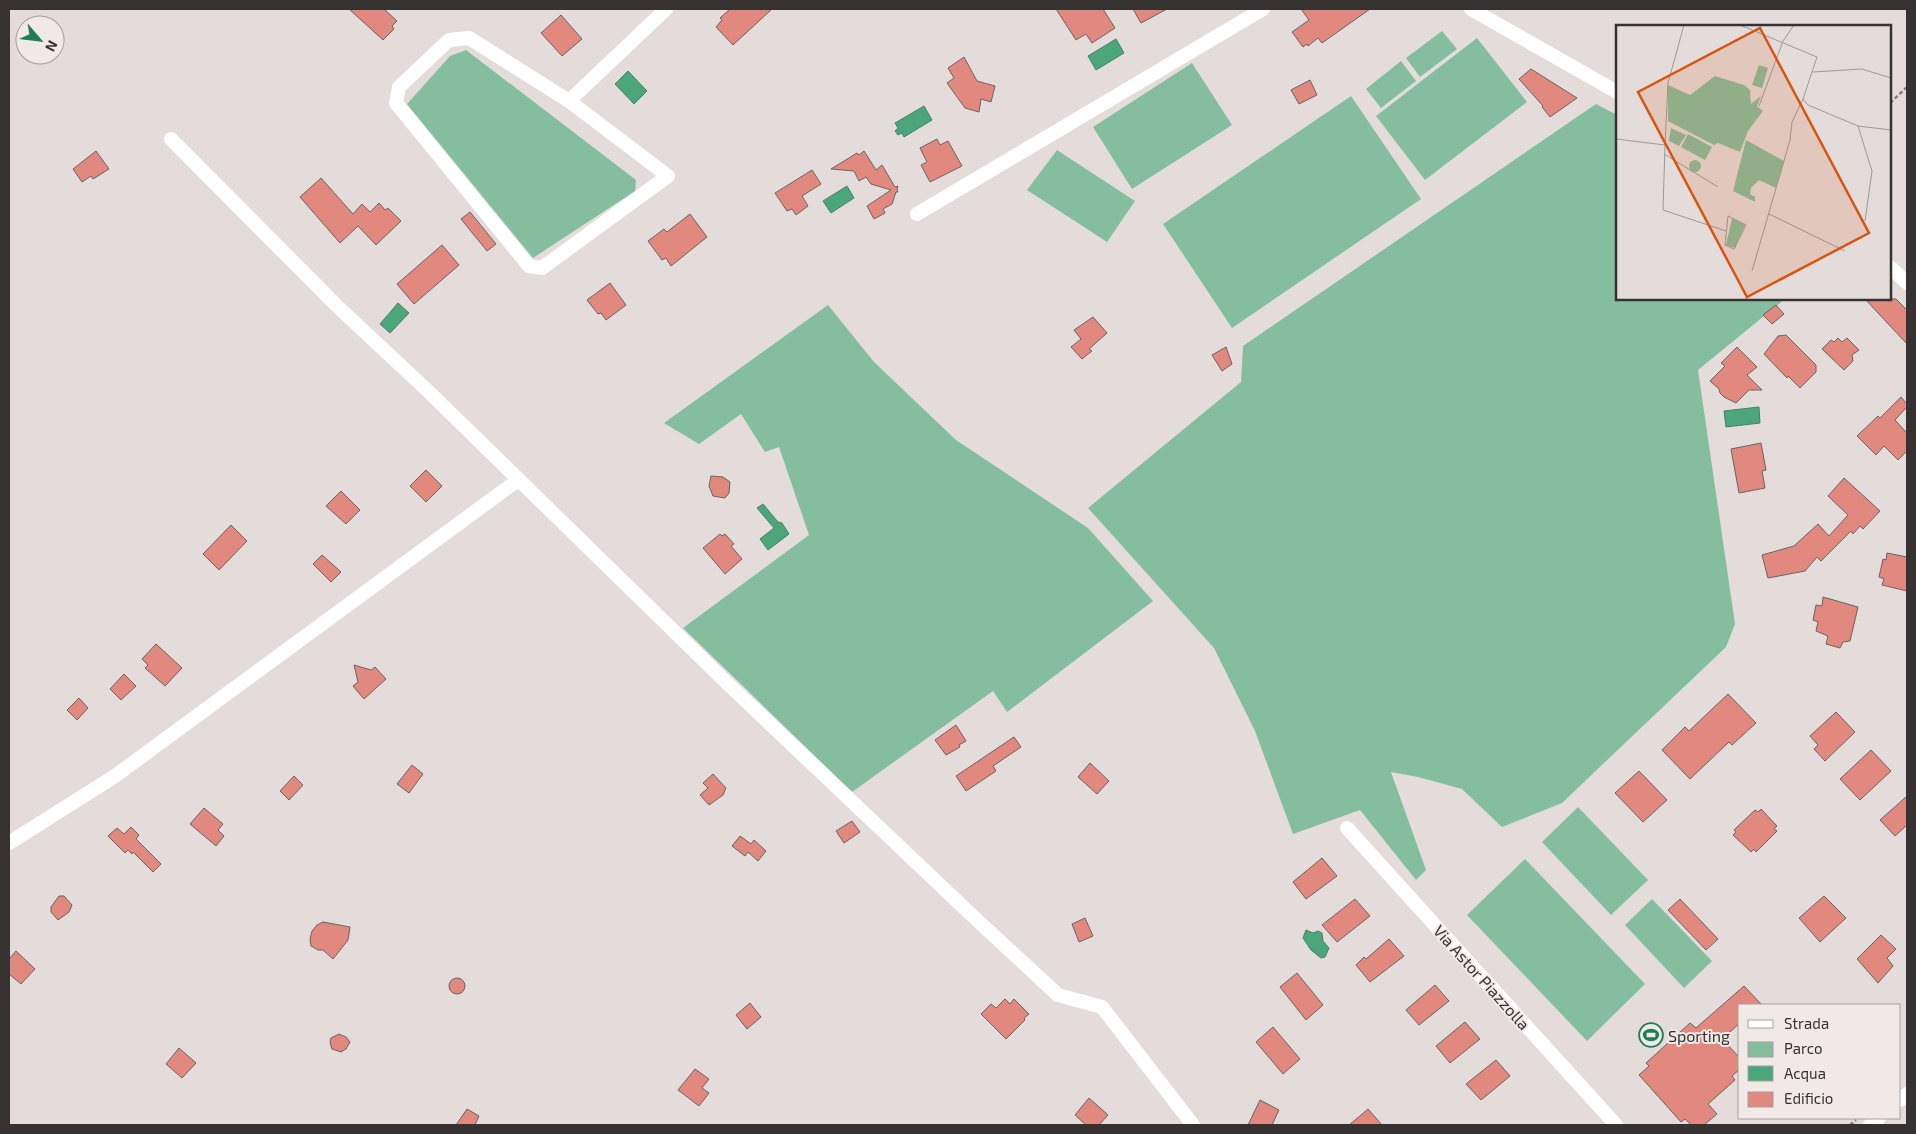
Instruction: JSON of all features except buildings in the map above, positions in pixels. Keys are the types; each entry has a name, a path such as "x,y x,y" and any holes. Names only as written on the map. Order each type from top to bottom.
{"street":[{"path":"568,101 666,9"},
{"path":"917,214 1263,9"},
{"path":"1471,9 1616,91"},
{"path":"469,38 568,101 668,176 542,268 529,266 396,103 399,87 449,40 469,38"},
{"path":"171,139 337,306 435,398 728,684 1058,995 1102,1008 1193,1125"},
{"path":"1891,268 1907,284"},
{"path":"9,843 116,776 518,480"},
{"name":"Via Astor Piazzolla","path":"1347,828 1616,1125"}],"path":[{"path":"1891,102 1907,87"}],"green space":[{"path":"1442,31 1457,49 1420,77 1406,58"},
{"path":"1477,38 1527,102 1425,180 1376,116"},
{"path":"466,50 636,180 635,191 533,258 407,104 450,56"},
{"path":"1401,61 1416,81 1381,108 1366,89"},
{"path":"1192,63 1232,125 1132,189 1093,127"},
{"path":"1351,96 1421,199 1232,328 1163,224"},
{"path":"1596,104 1616,114 1616,300 1784,300 1698,370 1735,624 1726,647 1562,803 1502,827 1462,789 1391,772 1426,870 1416,880 1360,810 1293,834 1255,731 1214,648 1088,508 1241,382 1243,346"},
{"path":"1057,150 1135,201 1107,242 1027,190"},
{"path":"828,305 874,362 956,440 1088,528 1153,601 1007,712 993,691 852,792 683,628 809,535 779,447 765,452 741,414 699,444 664,423"},
{"path":"1578,807 1648,880 1611,915 1542,842"},
{"path":"1525,859 1645,984 1587,1041 1467,915"},
{"path":"1652,899 1712,961 1684,988 1625,925"}],"water":[{"path":"1116,39 1124,53 1096,70 1088,56"},
{"path":"628,71 647,91 634,104 615,84"},
{"path":"924,106 932,120 904,137 902,133 898,135 895,131 898,128 895,123"},
{"path":"847,186 854,198 831,213 823,201"},
{"path":"398,303 409,313 390,333 380,324"},
{"path":"1759,407 1760,423 1726,427 1724,411"},
{"path":"763,504 778,522 782,523 789,534 768,550 760,539 774,528 757,508"},
{"path":"1306,930 1313,933 1318,931 1322,933 1323,941 1329,948 1325,957 1321,958 1311,950 1303,938"}],"place":[{"name":"Sporting","path":"1651,1035"}]}
